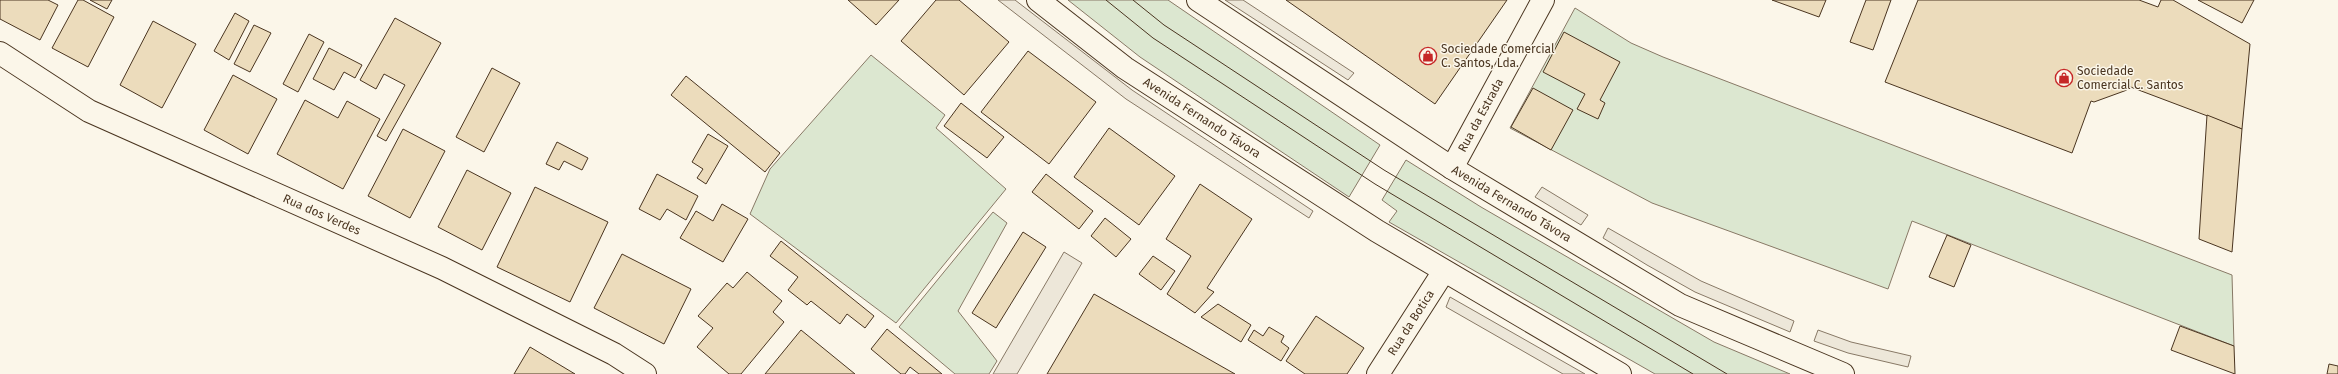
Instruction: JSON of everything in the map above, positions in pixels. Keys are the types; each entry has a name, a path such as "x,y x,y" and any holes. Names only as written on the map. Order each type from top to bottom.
{"main road":[{"name":"Avenida Fernando Távora","path":"1038,0 1125,68 1444,271 1620,374"},
{"name":"Avenida Fernando Távora","path":"1198,0 1452,168 1680,305 1843,374"},
{"name":"Rua da Estrada","path":"1452,168 1543,0"},
{"name":"Rua dos Verdes","path":"0,53 89,110 442,268 614,354 644,374"},
{"name":"Rua da Botica","path":"1378,374 1444,271"}],"green space":[{"path":"1068,0 1168,0 1380,145 1349,197 1140,57"},
{"path":"1575,8 1631,43 1663,57 2232,275 2234,346 1912,221 1888,289 1652,203 1510,128"},
{"path":"871,55 945,115 936,128 1006,189 896,323 750,214 770,169"},
{"path":"1406,160 1481,207 1714,342 1790,374 1655,374 1389,222 1397,211 1382,200"},
{"path":"993,212 1007,223 958,311 997,361 989,374 955,374 899,327"}],"shaded area":[{"path":"998,0 1015,0 1132,90 1313,211 1309,218 1126,99"},
{"path":"1225,0 1243,0 1354,73 1348,80"},
{"path":"1542,187 1588,215 1581,225 1535,197"},
{"path":"1608,228 1701,281 1794,321 1790,332 1695,292 1647,265 1603,238"},
{"path":"1064,252 1082,263 1017,374 993,374"},
{"path":"1450,297 1585,374 1563,374 1446,307"},
{"path":"1818,330 1851,342 1911,356 1908,367 1848,353 1814,341"}],"building":[{"path":"0,0 48,0 58,5 40,40 0,19"},
{"path":"78,0 83,0 114,17 88,67 52,48"},
{"path":"90,0 112,0 107,9"},
{"path":"848,0 899,0 876,25"},
{"path":"936,0 959,0 1009,42 964,95 901,41"},
{"name":"Sociedade Comercial C. Santos, Lda.","path":"1286,0 1507,0 1435,104"},
{"path":"1772,0 1826,0 1819,17"},
{"path":"1866,0 1891,0 1873,50 1850,42"},
{"path":"1918,0 2139,0 2158,7 2161,0 2173,0 2250,44 2242,129 2128,86 2127,90 2094,102 2091,101 2072,153 1885,82"},
{"path":"2198,0 2254,0 2242,23"},
{"path":"235,13 249,21 229,60 214,51"},
{"path":"395,18 441,43 386,141 377,136 405,85 384,74 376,89 360,80"},
{"path":"153,21 196,44 162,108 120,85"},
{"path":"254,25 271,33 250,72 234,64"},
{"path":"1564,32 1620,62 1600,100 1605,103 1598,119 1577,109 1585,94 1543,72"},
{"path":"309,34 324,42 298,92 283,84"},
{"path":"329,48 362,65 355,78 344,72 334,90 313,79"},
{"path":"1028,51 1096,102 1049,164 981,112"},
{"path":"492,68 520,83 484,152 456,137"},
{"path":"233,75 277,99 248,154 204,130"},
{"path":"686,76 780,153 765,172 671,95"},
{"path":"1533,88 1573,110 1551,150 1511,127"},
{"path":"305,100 338,118 347,101 380,119 343,189 277,154"},
{"path":"961,103 1004,137 987,158 944,126"},
{"path":"2207,115 2242,129 2232,252 2199,239"},
{"path":"1109,128 1175,176 1139,225 1074,177"},
{"path":"403,129 445,151 410,218 368,196"},
{"path":"708,134 728,146 706,184 697,178 703,169 692,162"},
{"path":"557,142 588,158 582,170 564,161 559,170 546,164"},
{"path":"467,170 511,193 482,250 438,227"},
{"path":"657,174 698,196 686,220 667,209 660,220 639,209"},
{"path":"1046,174 1093,211 1079,229 1032,192"},
{"path":"1200,184 1252,219 1207,288 1214,292 1195,313 1167,294 1191,256 1166,239"},
{"path":"535,187 608,222 570,302 497,267"},
{"path":"722,204 748,219 723,262 680,238 696,211 713,221"},
{"path":"1105,218 1131,239 1116,257 1091,236"},
{"path":"1023,232 1046,247 996,328 972,313"},
{"path":"1947,235 1971,245 1954,287 1929,277"},
{"path":"781,241 874,316 865,328 847,314 840,324 811,301 807,305 788,290 798,277 770,256"},
{"path":"622,254 691,289 664,344 594,308"},
{"path":"1153,256 1175,271 1161,290 1139,274"},
{"path":"747,272 782,301 773,312 784,322 741,374 729,374 697,347 713,328 698,316 727,283 733,288"},
{"path":"1094,294 1235,374 1047,374"},
{"path":"1218,304 1251,325 1241,342 1201,317"},
{"path":"1316,316 1364,348 1347,374 1305,374 1286,361"},
{"path":"2180,326 2234,346 2235,374 2171,350"},
{"path":"1269,327 1284,336 1281,342 1289,348 1281,361 1248,340 1254,330 1263,336"},
{"path":"887,329 942,374 919,374 910,367 905,374 901,374 871,349"},
{"path":"801,330 855,374 765,374"},
{"path":"530,347 575,374 514,374"},
{"path":"2329,364 2338,366 2338,374 2327,374"}],"tram line":[{"path":"1106,0 1153,38 1375,184 1693,374"},
{"path":"1133,0 1164,25 1384,170 1727,374"}],"place":[{"name":"Sociedade Comercial C. Santos, Lda.","path":"1428,56"},
{"name":"Sociedade Comercial C. Santos","path":"2064,78"}]}
